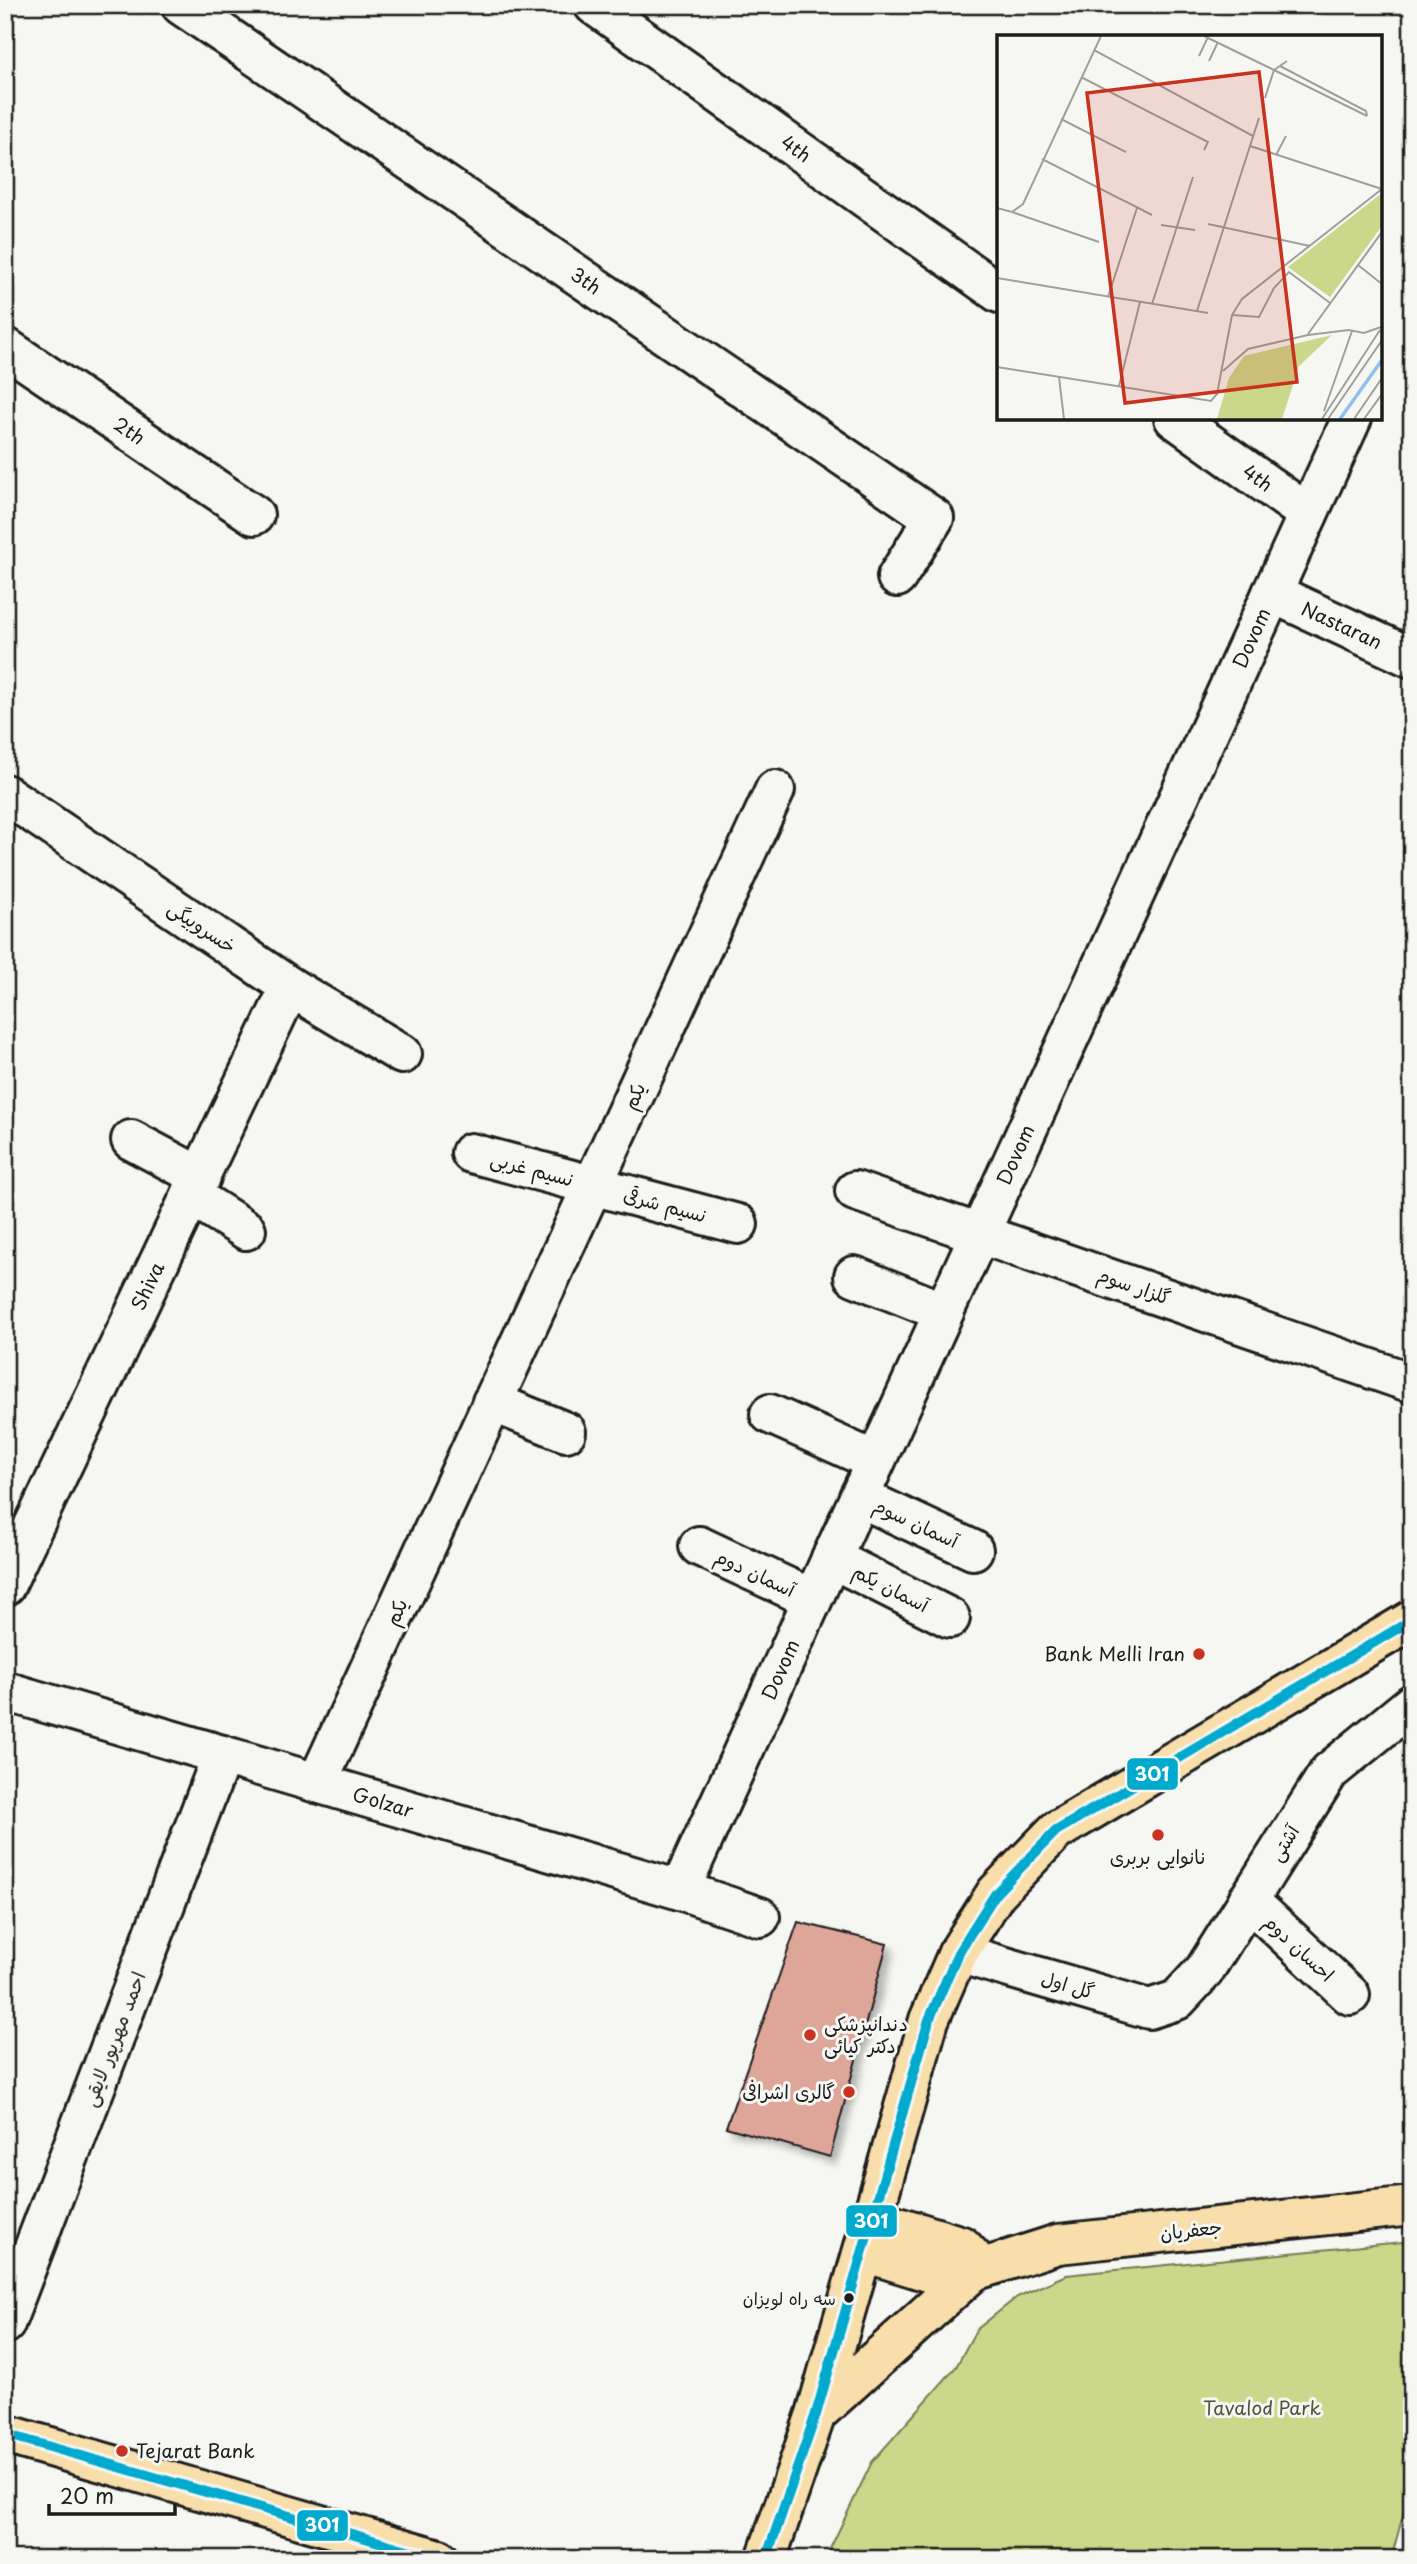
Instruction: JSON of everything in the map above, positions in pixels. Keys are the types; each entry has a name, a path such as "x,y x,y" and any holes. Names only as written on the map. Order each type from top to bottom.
{"main road":[{"path":"766,2559 816,2414 929,2020 958,1953 996,1893 1056,1831 1412,1620"},
{"name":"جعفریان","path":"974,2271 1058,2244 1412,2206"},
{"path":"869,2233 870,2246 877,2256 951,2279 964,2278 974,2271"},
{"path":"816,2414 974,2271"},
{"path":"5,2434 439,2559"}],"street":[{"name":"3th","path":"181,5 934,518 897,577"},
{"name":"4th","path":"594,5 997,292"},
{"name":"2th","path":"5,347 254,515"},
{"name":"4th","path":"1177,420 1308,514"},
{"name":"Dovom","path":"680,1890 1351,420"},
{"name":"Nastaran","path":"1272,593 1412,658"},
{"name":"یکم","path":"317,1783 775,790"},
{"name":"خسروبیگی","path":"5,794 290,987 402,1054"},
{"name":"Shiva","path":"5,1586 290,987"},
{"path":"131,1140 196,1186 246,1230"},
{"name":"نسیم غربی","path":"471,1153 593,1185"},
{"name":"نسیم شرقی","path":"593,1185 738,1224"},
{"name":"گلزار سوم","path":"855,1191 1412,1383"},
{"path":"854,1276 944,1312"},
{"path":"492,1402 566,1432"},
{"path":"770,1414 875,1461"},
{"name":"آسمان سوم","path":"859,1497 973,1550"},
{"name":"آسمان دوم","path":"699,1546 812,1599"},
{"name":"آسمان یکم","path":"831,1558 950,1618"},
{"name":"Golzar","path":"5,1692 680,1890 760,1917"},
{"name":"آشتی","path":"1177,2000 1205,1971 1329,1772 1412,1704"},
{"name":"احمد مهرپور لایقی","path":"5,2324 222,1755"},
{"name":"احسان دوم","path":"1248,1900 1350,1995"},
{"name":"گل اول","path":"958,1953 1149,2009 1177,2000"}],"green space":[{"name":"Tavalod Park","path":"1412,2241 1412,2496 1406,2504 1391,2559 825,2559 872,2462 956,2367 976,2330 1017,2297 1066,2275"}],"building":[{"name":"دندانپزشکی دکتر کیائی","path":"798,1922 887,1944 830,2157 726,2127"}],"transit line":[{"name":"301","path":"766,2559 816,2414 929,2020 958,1953 996,1893 1056,1831 1412,1620"},
{"name":"301","path":"5,2434 438,2559"}],"place":[{"name":"Bank Melli Iran","path":"1199,1654"},
{"name":"نانوایی بربری","path":"1158,1835"},
{"name":"دندانپزشکی دکتر کیائی","path":"810,2035"},
{"name":"گالری اشرافی","path":"849,2092"},
{"name":"سه راه لویزان","path":"849,2298"},
{"name":"Tejarat Bank","path":"122,2451"}]}
